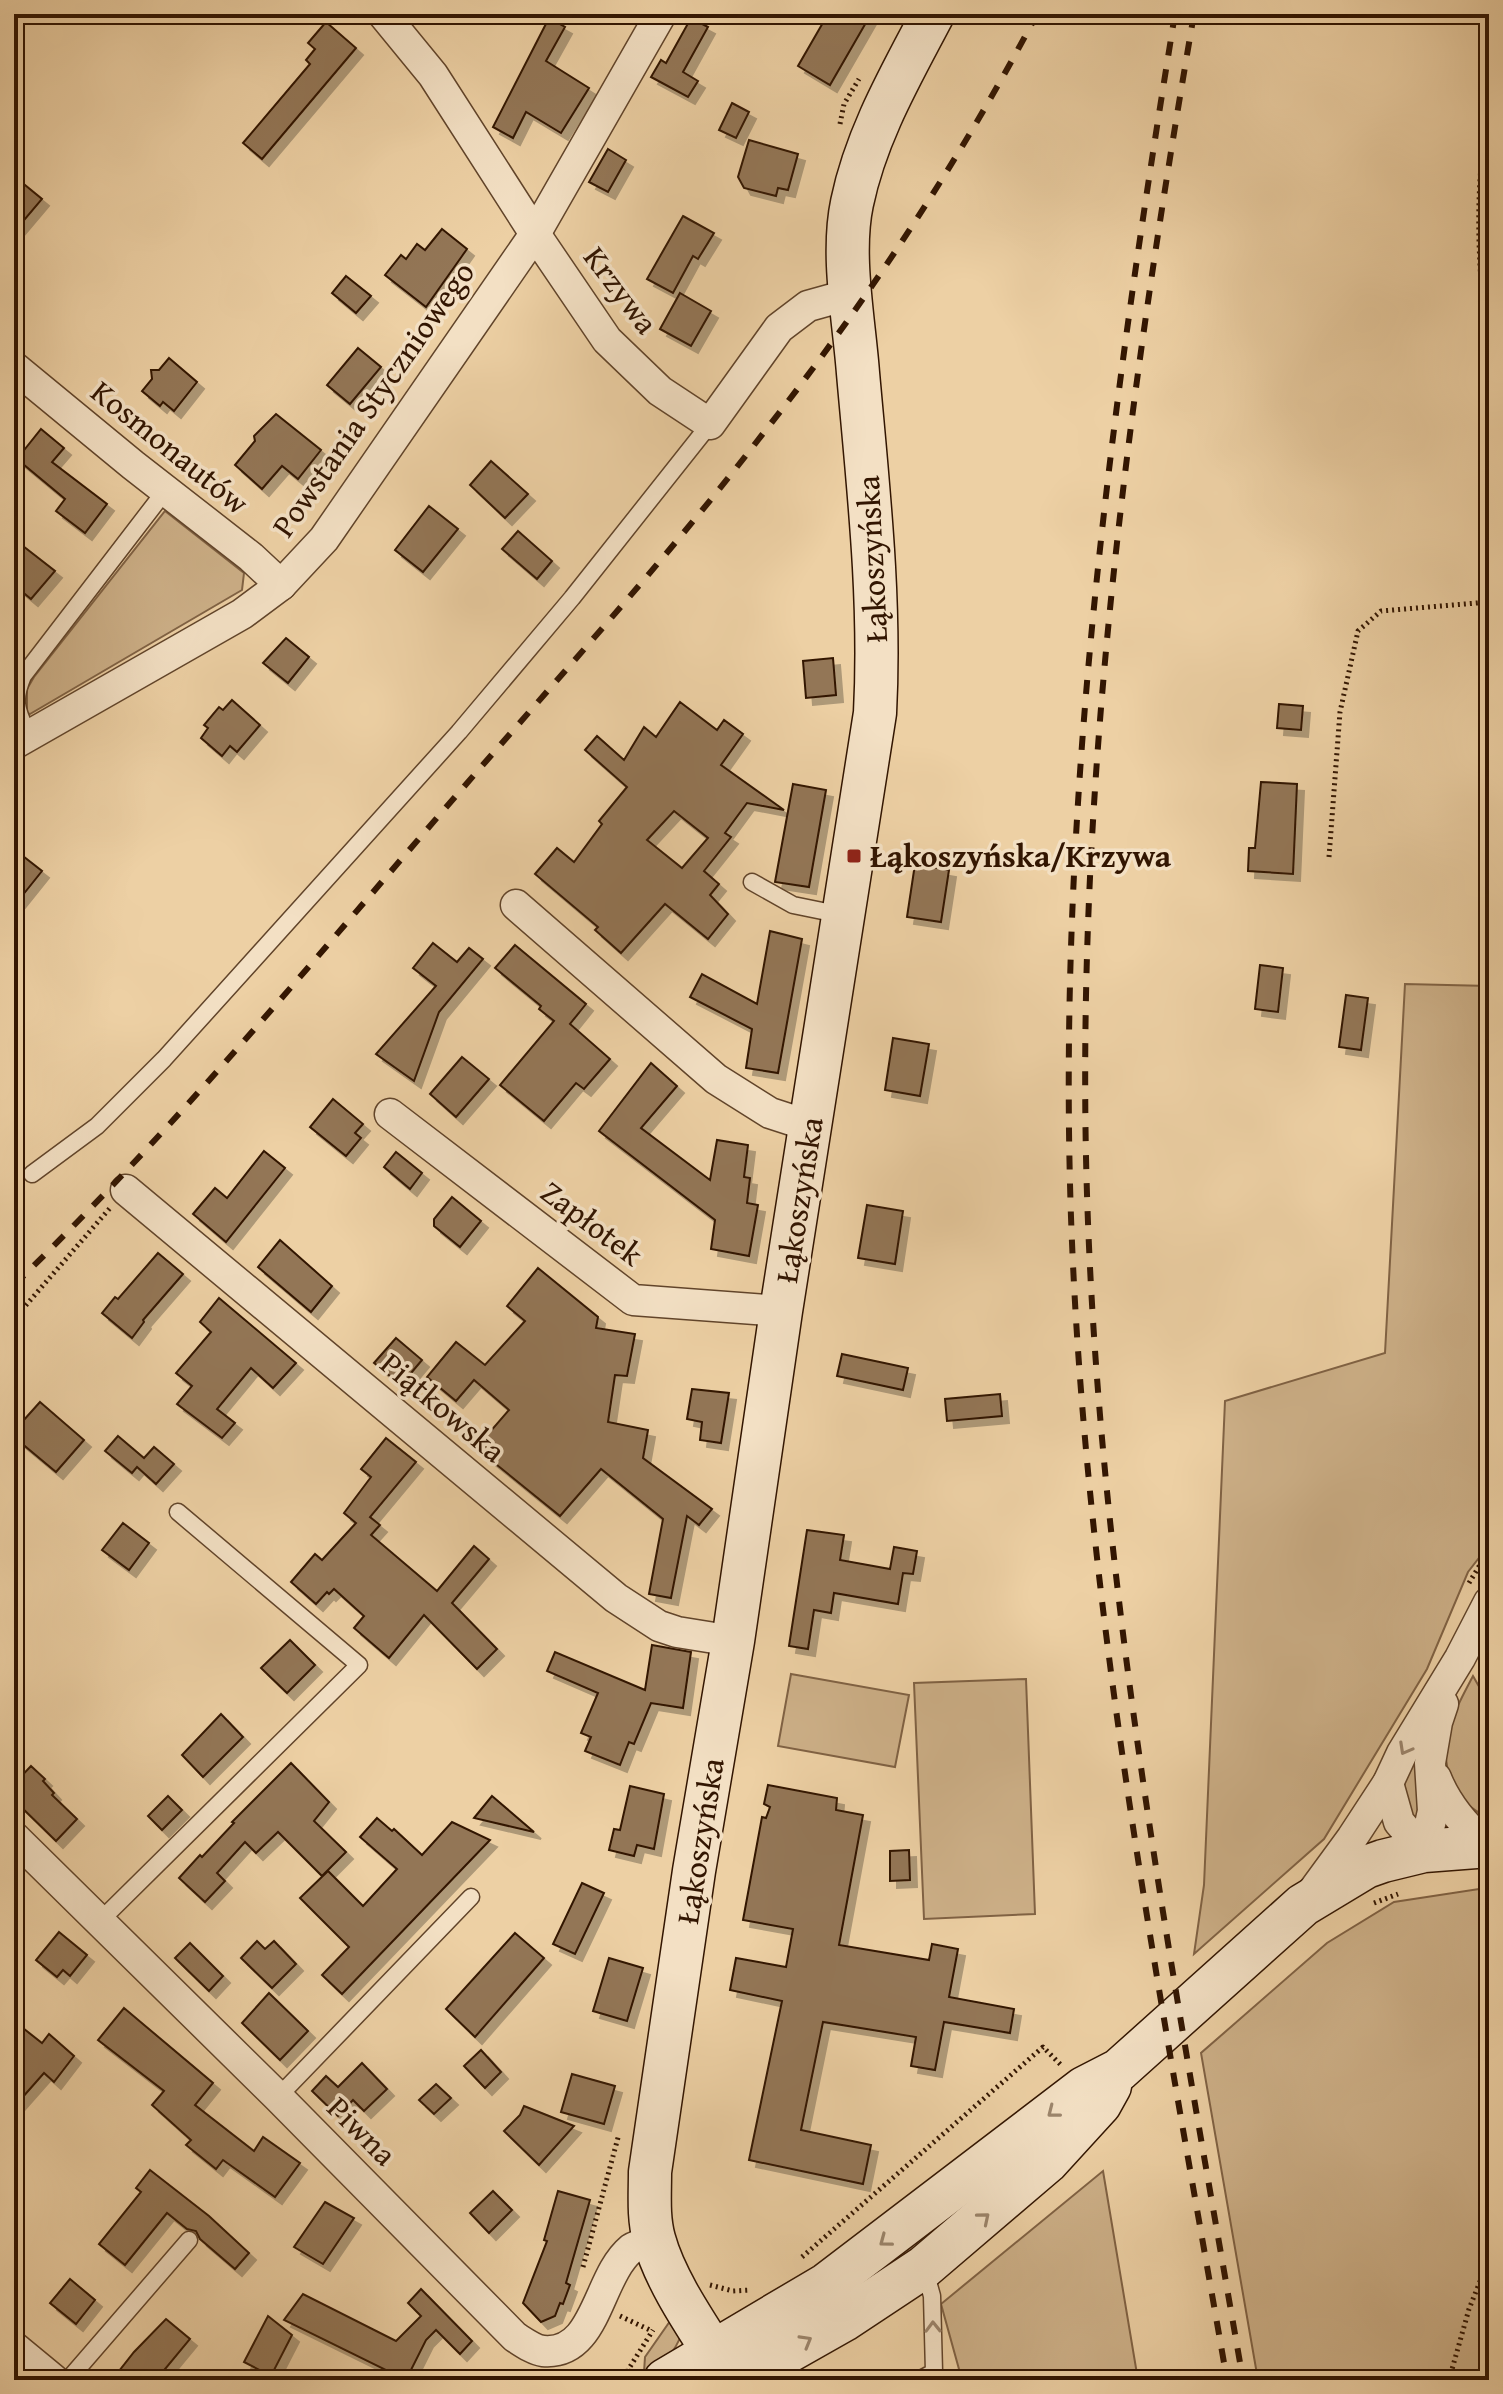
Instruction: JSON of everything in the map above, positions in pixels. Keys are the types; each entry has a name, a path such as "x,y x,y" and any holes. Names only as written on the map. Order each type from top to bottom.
{"street":[{"name":"Krzywa","path":"383,14 433,75 607,340 660,391 710,424"},
{"name":"Powstania Styczniowego","path":"21,739 242,614 281,585 324,539 535,234 661,14"},
{"name":"Łąkoszyńska","path":"728,2371 666,2270 649,2214 650,2172 875,713 878,656 851,294 849,223 860,172 885,107 933,14"},
{"path":"710,424 779,328 808,306 851,294"},
{"name":"Kosmonautów","path":"14,367 251,557 281,585"},
{"path":"516,905 716,1079 770,1113 810,1126"},
{"name":"Zapłotek","path":"390,1114 633,1300 781,1311"},
{"name":"Piątkowska","path":"126,1190 616,1598 659,1626 686,1634 733,1641"},
{"path":"1303,1905 1388,1783 1489,1602"},
{"path":"1424,1851 1433,1811 1430,1763 1437,1722 1460,1658"},
{"path":"1430,1763 1442,1794 1458,1818 1488,1846"},
{"path":"1388,1783 1399,1822 1424,1851"},
{"name":"Piwna","path":"14,1837 278,2097 515,2337 541,2351 564,2349 577,2342 610,2273 633,2247 655,2241"},
{"path":"728,2371 827,2284 1084,2088 1119,2070 1303,1905 1366,1867 1424,1851 1488,1846"},
{"path":"647,2375 728,2371 844,2320 924,2267 1047,2162 1100,2104 1119,2070"},
{"path":"14,2347 54,2380"}],"lane":[{"path":"32,1174 97,1126 174,1048 459,732 572,598 710,424"},
{"path":"21,739 16,693 23,676 165,491"},
{"path":"752,882 793,905 844,916"},
{"path":"100,1921 359,1665 178,1512"},
{"path":"278,2097 471,1897"},
{"path":"68,2380 189,2240"},
{"path":"919,2380 934,2372 932,2296 924,2267"}],"path":[{"path":"839,132 844,104 866,68"},
{"path":"1489,108 1482,142 1477,243 1489,358"},
{"path":"1329,857 1340,712 1358,631 1381,611 1489,602"},
{"path":"14,1319 126,1190"},
{"path":"795,2263 1043,2047"},
{"path":"1449,2380 1469,2309 1489,2259"},
{"path":"647,2375 663,2314 701,2282 733,2291 763,2289"},
{"path":"606,2380 647,2375"},
{"path":"636,2380 647,2375"}],"shaded area":[{"path":"165,511 244,573 242,590 27,713 27,689 34,677"},
{"path":"1405,984 1489,986 1489,1545 1468,1572 1427,1669 1324,1839 1194,1954 1204,1885 1225,1401 1385,1353"},
{"path":"791,1674 909,1695 895,1767 778,1746"},
{"path":"1473,1676 1489,1704 1489,1817 1466,1802 1451,1779 1447,1764 1446,1749 1452,1719"},
{"path":"1026,1679 1035,1914 924,1919 914,1683"},
{"path":"1412,1758 1420,1775 1417,1820 1411,1821 1401,1779"},
{"path":"1479,1889 1489,1892 1489,2380 1258,2380 1201,2053 1327,1943 1394,1902"},
{"path":"1103,2171 1138,2380 962,2380 941,2304"},
{"path":"675,2314 683,2331 673,2352 644,2372 645,2357"}],"building":[{"path":"828,14 871,14 830,85 798,66"},
{"path":"549,18 565,27 546,61 589,88 561,133 526,112 513,138 493,127"},
{"path":"691,18 708,27 683,72 698,81 688,97 651,77 661,60 666,63"},
{"path":"326,22 356,48 262,159 243,143 310,64 306,60 315,49 308,43"},
{"path":"732,103 749,112 736,138 719,130"},
{"path":"749,140 798,154 788,190 778,188 776,196 744,188 738,177"},
{"path":"608,149 626,160 608,192 589,182"},
{"path":"14,176 42,199 14,232"},
{"path":"683,216 714,233 698,259 693,256 673,293 647,279"},
{"path":"442,229 467,249 426,307 385,275 401,255 406,259 417,244 425,250"},
{"path":"346,276 371,296 356,313 332,293"},
{"path":"680,293 711,311 691,346 660,329"},
{"path":"358,348 381,367 350,404 327,385"},
{"path":"169,358 197,382 174,411 163,402 160,406 142,391 152,379 151,370 159,370"},
{"path":"276,414 321,450 298,479 282,466 262,489 235,465 255,441 254,436"},
{"path":"41,429 64,448 52,462 107,504 85,533 56,511 65,499 17,459"},
{"path":"491,461 528,494 505,518 470,485"},
{"path":"429,506 458,529 423,572 395,550"},
{"path":"518,531 552,561 537,579 502,549"},
{"path":"14,539 55,571 31,599 14,585"},
{"path":"286,638 309,657 288,683 263,663"},
{"path":"833,658 836,695 806,698 803,661"},
{"path":"232,700 260,725 237,752 230,746 222,756 201,738 208,728 204,725 219,707 223,710"},
{"path":"680,702 717,730 724,720 743,734 721,765 784,810 747,803 725,833 731,837 704,871 719,884 710,895 728,914 708,939 665,904 621,953 595,930 598,927 535,874 557,848 574,862 602,824 599,821 627,787 585,750 597,736 624,760 644,727 656,737","holes":["674,811 708,838 682,868 647,840"]},
{"path":"1279,704 1303,706 1301,730 1277,728"},
{"path":"1261,782 1297,784 1293,874 1248,871 1249,848 1255,848"},
{"path":"793,784 826,790 809,887 775,882"},
{"path":"14,849 42,871 14,906"},
{"path":"915,864 949,870 941,922 907,917"},
{"path":"770,931 802,939 778,1073 746,1068 752,1029 690,997 702,974 757,1004"},
{"path":"433,943 457,962 469,948 483,959 439,1012 414,1081 376,1054 436,986 413,968"},
{"path":"515,945 586,1004 570,1024 610,1059 584,1089 576,1083 544,1121 500,1085 554,1021 539,1009 541,1006 495,968"},
{"path":"1260,965 1283,968 1278,1012 1255,1009"},
{"path":"1346,995 1368,998 1361,1050 1339,1047"},
{"path":"893,1038 929,1044 920,1096 885,1090"},
{"path":"462,1057 489,1079 456,1117 430,1094"},
{"path":"651,1063 677,1086 641,1128 710,1180 717,1140 748,1145 744,1177 750,1178 747,1203 758,1205 749,1256 711,1249 715,1220 599,1131"},
{"path":"333,1099 363,1124 355,1133 361,1138 346,1156 310,1127"},
{"path":"264,1151 285,1168 226,1242 193,1214 215,1188 227,1198"},
{"path":"396,1152 422,1173 410,1189 384,1167"},
{"path":"452,1197 481,1221 460,1247 434,1226 434,1219"},
{"path":"867,1205 903,1211 895,1264 858,1258"},
{"path":"280,1240 332,1286 311,1312 258,1267"},
{"path":"158,1253 183,1274 143,1320 132,1338 102,1313"},
{"path":"538,1268 598,1317 596,1328 635,1334 627,1376 615,1375 608,1422 648,1430 643,1458 712,1509 699,1525 687,1516 671,1598 649,1594 663,1519 601,1469 560,1516 476,1448 509,1410 474,1380 456,1401 427,1377 456,1342 485,1365 525,1321 507,1306"},
{"path":"219,1298 296,1363 273,1388 251,1368 217,1409 235,1423 222,1438 177,1404 192,1386 176,1373 211,1332 200,1322"},
{"path":"396,1338 422,1360 401,1385 374,1363"},
{"path":"842,1354 908,1368 903,1390 837,1376"},
{"path":"692,1389 729,1393 721,1443 700,1440 702,1422 687,1419"},
{"path":"1000,1394 1002,1416 947,1421 945,1399"},
{"path":"40,1402 84,1440 56,1472 14,1437 14,1431"},
{"path":"118,1436 144,1458 154,1447 174,1464 156,1484 137,1467 132,1473 105,1451"},
{"path":"386,1438 416,1462 370,1517 380,1525 371,1535 437,1591 474,1546 489,1559 452,1603 497,1649 477,1669 424,1615 389,1658 354,1628 364,1616 334,1589 316,1604 291,1582 315,1554 322,1560 356,1523 344,1513 371,1477 361,1469"},
{"path":"123,1523 149,1543 129,1570 102,1550"},
{"path":"807,1530 844,1535 840,1560 890,1569 894,1547 917,1551 913,1574 903,1573 898,1604 834,1593 831,1613 814,1610 808,1649 789,1646"},
{"path":"290,1640 315,1665 287,1693 261,1668"},
{"path":"652,1645 691,1652 683,1708 651,1703 634,1744 629,1742 620,1765 585,1751 591,1737 581,1733 598,1693 547,1671 555,1652 645,1690"},
{"path":"221,1714 243,1737 203,1777 182,1755"},
{"path":"291,1763 329,1802 314,1821 346,1852 322,1876 278,1832 256,1853 245,1842 217,1873 225,1881 205,1902 179,1878"},
{"path":"31,1766 45,1779 43,1781 54,1793 52,1795 77,1819 56,1841 14,1800 14,1784"},
{"path":"768,1785 837,1798 836,1810 863,1815 839,1945 929,1960 932,1944 958,1949 949,1997 1014,2009 1010,2033 944,2022 935,2070 911,2066 916,2037 823,2022 801,2130 871,2145 863,2184 749,2160 782,2001 730,1990 736,1958 786,1967 793,1929 743,1920 762,1817 766,1818 770,1807 764,1804"},
{"path":"630,1786 664,1794 654,1849 637,1845 634,1856 609,1850 614,1829 620,1830"},
{"path":"168,1796 182,1810 162,1830 148,1816"},
{"path":"492,1796 534,1832 474,1818"},
{"path":"377,1818 422,1855 452,1822 490,1840 342,1994 322,1975 349,1947 300,1898 328,1871 363,1906 397,1869 360,1837"},
{"path":"909,1850 910,1880 890,1881 890,1851"},
{"path":"582,1883 604,1893 575,1954 553,1944"},
{"path":"59,1932 87,1955 70,1976 63,1970 57,1977 36,1960"},
{"path":"515,1933 544,1958 475,2037 446,2009"},
{"path":"257,1941 265,1949 274,1941 296,1964 272,1988 241,1958"},
{"path":"190,1943 223,1976 209,1991 175,1958"},
{"path":"609,1958 643,1968 627,2021 593,2011"},
{"path":"269,1993 308,2031 280,2060 242,2023"},
{"path":"124,2008 213,2083 195,2105 254,2151 263,2137 300,2163 275,2197 223,2160 216,2169 186,2145 191,2140 152,2105 164,2091 98,2040"},
{"path":"14,2021 42,2043 49,2034 74,2056 54,2082 44,2073 14,2107"},
{"path":"481,2050 501,2072 485,2088 464,2066"},
{"path":"362,2063 387,2089 364,2111 353,2100 338,2116 312,2091 326,2076 338,2087"},
{"path":"572,2074 615,2086 604,2124 561,2112"},
{"path":"436,2084 451,2098 434,2114 419,2100"},
{"path":"524,2106 574,2126 539,2165 504,2131 520,2115"},
{"path":"150,2170 209,2216 249,2253 235,2269 200,2239 196,2231 187,2229 167,2213 125,2265 99,2244 141,2192 136,2188"},
{"path":"493,2191 512,2210 489,2233 470,2213"},
{"path":"558,2191 590,2200 563,2304 560,2303 555,2316 541,2322 523,2303 547,2241 544,2240"},
{"path":"325,2202 354,2218 323,2264 294,2247"},
{"path":"70,2279 95,2300 76,2324 50,2303"},
{"path":"421,2289 472,2341 460,2354 436,2330 426,2340 406,2380 284,2320 303,2294 396,2341 421,2316 408,2303"},
{"path":"268,2316 292,2335 271,2376 244,2362"},
{"path":"166,2319 190,2339 156,2380 112,2380 134,2352"}],"railway":[{"path":"14,1285 185,1108 722,486 872,286 942,180 1037,14"},
{"path":"1175,14 1129,313 1093,613 1072,915 1069,1066 1071,1217 1079,1364 1109,1656 1152,1946 1227,2380"},
{"path":"1194,14 1149,298 1113,583 1090,870 1086,1157 1092,1312 1104,1465 1121,1619 1165,1924 1243,2380"}],"place":[{"name":"Łąkoszyńska/Krzywa","path":"854,856"}]}
